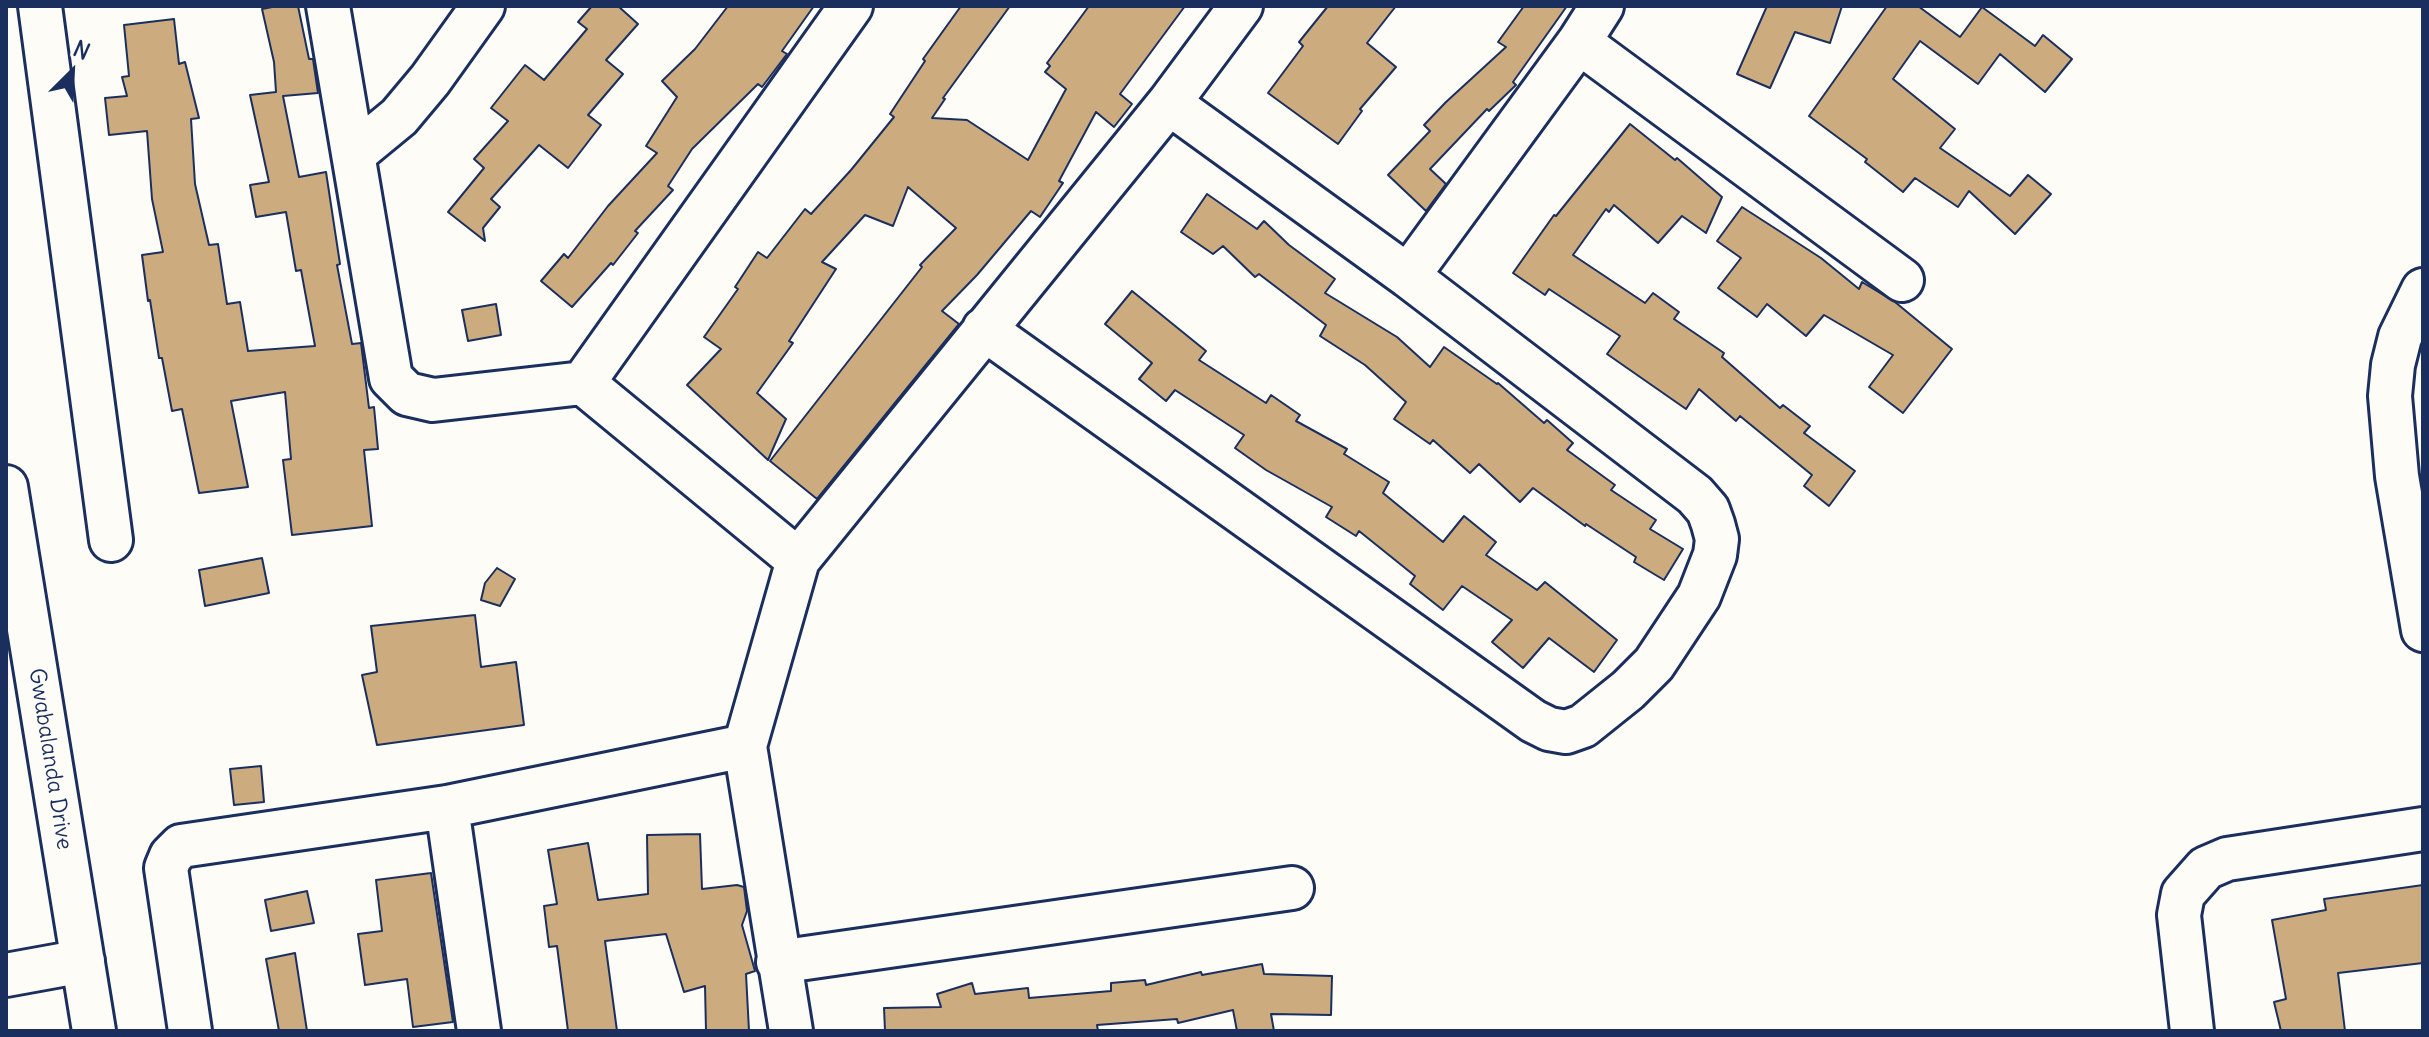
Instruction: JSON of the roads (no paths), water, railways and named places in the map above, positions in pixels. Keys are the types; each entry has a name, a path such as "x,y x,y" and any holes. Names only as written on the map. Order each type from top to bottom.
{"street":[{"path":"40,6 111,540"},
{"path":"328,6 391,378 407,394 433,400 583,383 798,560"},
{"path":"354,154 399,117 483,6"},
{"path":"583,383 851,6"},
{"path":"791,1031 745,746 798,560 1169,103 1241,6"},
{"path":"1408,276 1602,6"},
{"path":"1579,42 1902,280"},
{"path":"984,329 1533,721 1549,729 1566,732 1583,726 1628,690 1654,664 1699,596 1715,555 1717,539 1708,510 1695,495 1408,276 1169,103"},
{"path":"2423,290 2400,337 2390,396 2397,476 2423,630"},
{"name":"Gwabalanda Drive","path":"6,487 94,1031"},
{"path":"190,1031 166,868 171,856 181,846 447,807 745,746"},
{"path":"447,807 479,1031"},
{"path":"2192,1031 2179,915 2183,894 2206,868 2227,859 2423,829"},
{"path":"778,962 1292,888"},
{"path":"6,975 83,961"}]}
